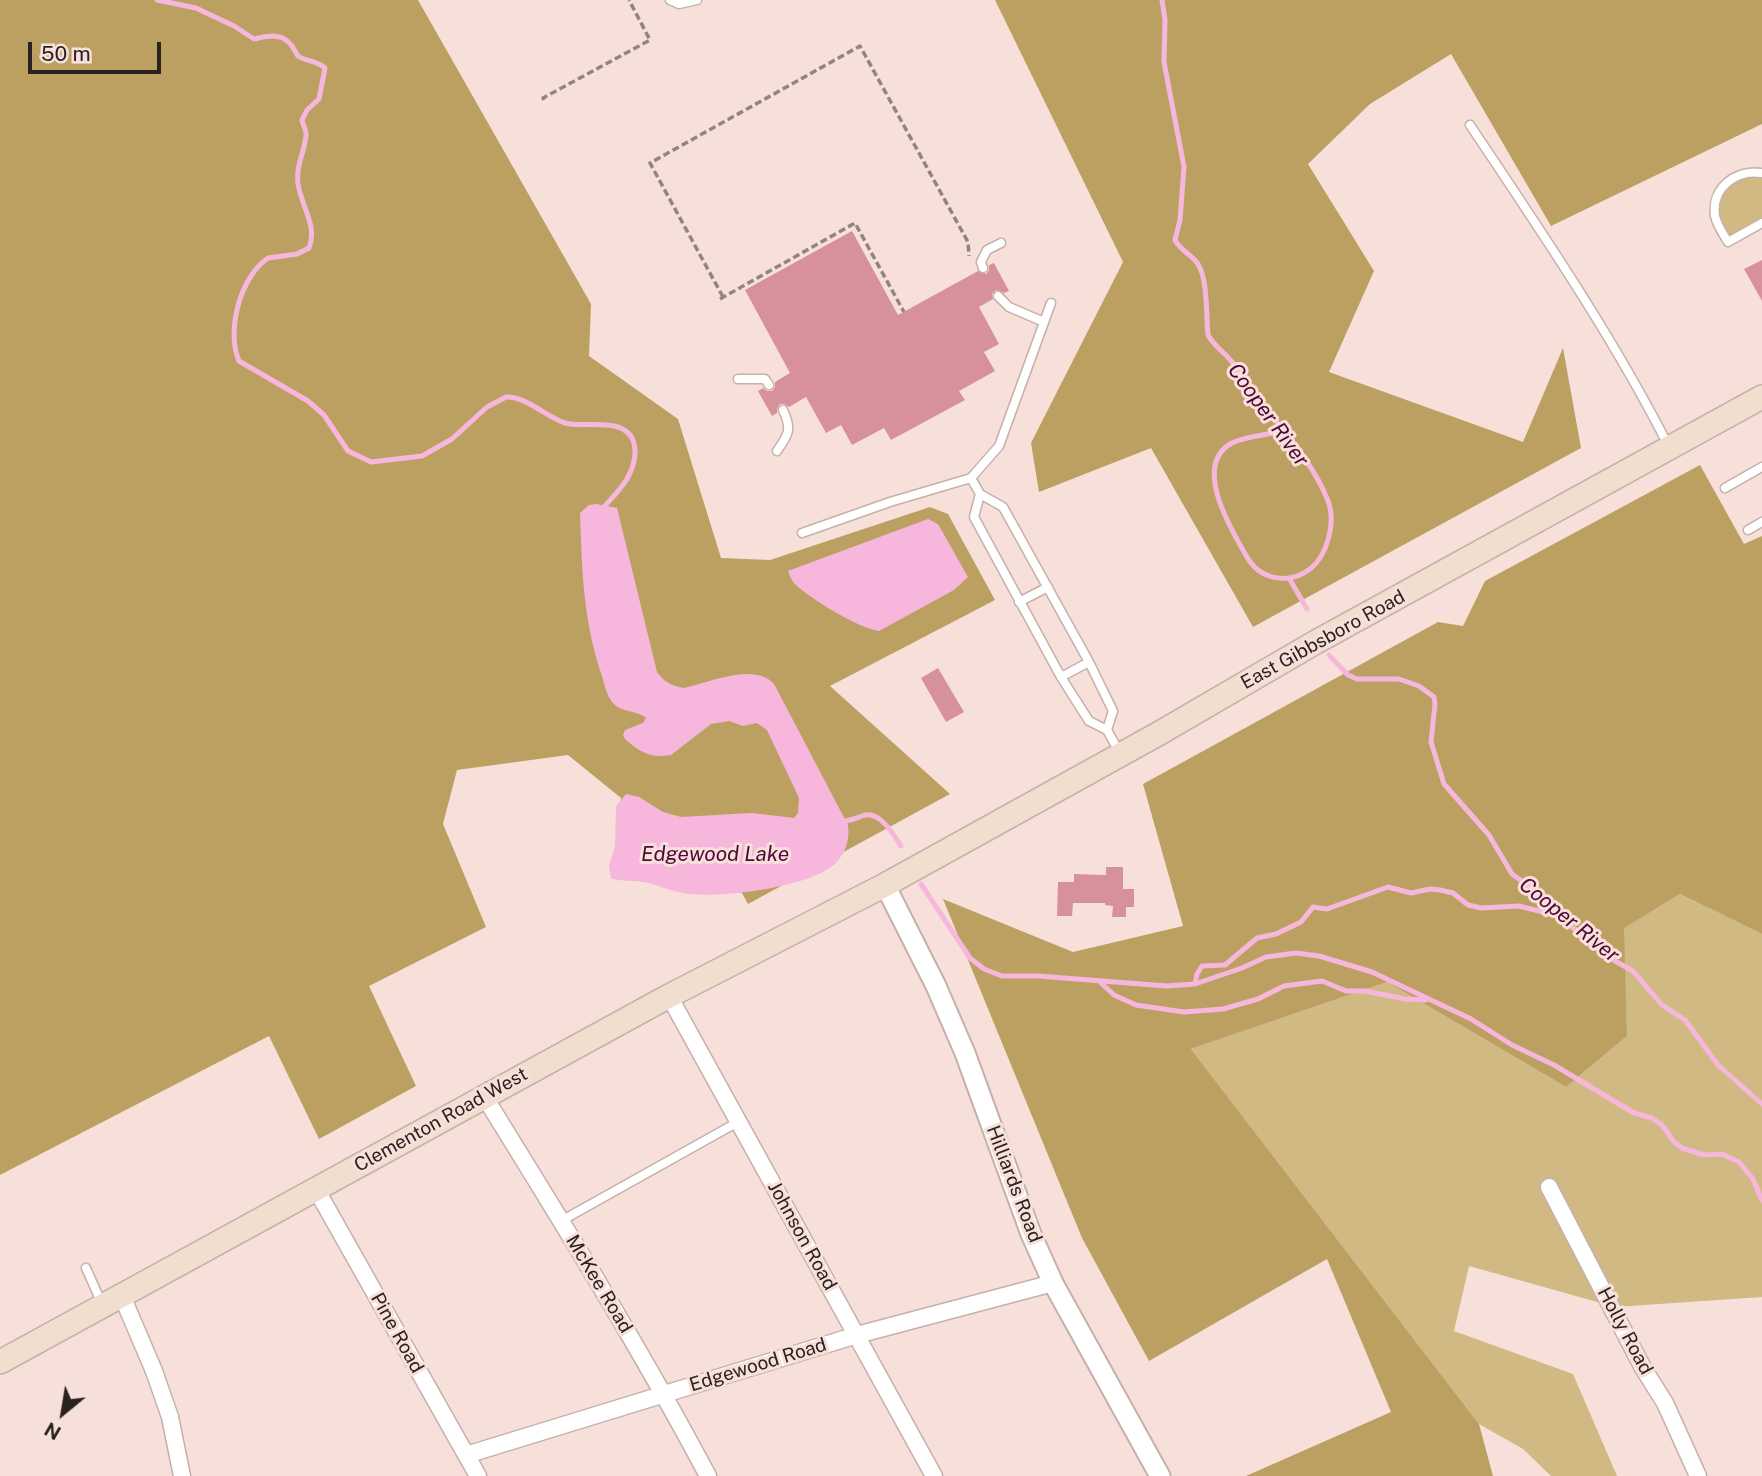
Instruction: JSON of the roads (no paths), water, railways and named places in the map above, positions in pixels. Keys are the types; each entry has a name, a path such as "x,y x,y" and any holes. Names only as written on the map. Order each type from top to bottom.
{"main road":[{"name":"East Gibbsboro Road","path":"885,884 1316,642 1762,397"},
{"name":"Clementon Road West","path":"0,1362 668,996 885,884"}],"street":[{"name":"Hilliards Road","path":"885,884 936,986 965,1053 1031,1234 1053,1283 1160,1476"},
{"name":"Johnson Road","path":"668,996 934,1476"},
{"name":"McKee Road","path":"484,1096 664,1394 708,1476"},
{"name":"Holly Road","path":"1549,1187 1643,1368 1665,1403 1698,1476"},
{"name":"Pine Road","path":"316,1189 478,1476"},
{"name":"Edgewood Road","path":"466,1455 857,1335 1053,1283"},
{"path":"112,1301 154,1371 170,1417 182,1476"}],"lane":[{"path":"670,0 679,4 696,0"},
{"path":"1470,125 1564,267 1650,411 1669,448"},
{"path":"1762,173 1746,173 1731,179 1718,194 1715,209 1718,224 1728,242 1762,223"},
{"path":"983,268 981,261 987,250 1001,243"},
{"path":"998,296 1009,307 1044,322"},
{"path":"802,533 890,502 971,478 999,446 1051,303"},
{"path":"738,379 765,379 769,385"},
{"path":"777,451 787,437 790,423 783,410"},
{"path":"1724,488 1762,467"},
{"path":"971,478 980,494 1003,507 1089,662 1113,711 1107,730"},
{"path":"980,494 974,517 1019,602 1089,721 1107,730 1120,754"},
{"path":"1748,530 1762,522"},
{"path":"1019,602 1048,587"},
{"path":"1061,677 1089,662"},
{"path":"561,1221 738,1122"},
{"path":"86,1268 112,1301"}],"water":[{"name":"Edgewood Lake","path":"589,505 617,508 657,672 662,678 672,685 684,688 731,675 755,674 774,684 848,825 848,841 844,851 835,864 823,872 787,885 704,895 611,878 609,866 615,846 616,806 626,794 639,797 663,812 681,817 752,813 794,818 798,813 799,798 767,730 757,723 743,726 729,721 711,724 671,755 664,756 646,753 625,739 625,730 643,723 646,718 613,703 607,692 590,633 580,513"},
{"path":"928,519 938,524 968,577 954,590 879,631 836,612 813,598 791,579 788,571"}],"waterway":[{"path":"157,0 196,8 254,39 274,36 284,39 298,56 325,68 319,99 307,110 302,120 306,134 298,184 312,232 309,248 297,254 268,258 250,278 243,291 235,320 235,349 239,361 308,401 324,415 348,451 371,462 422,456 452,439 487,407 506,397 528,403 565,423 608,425 623,429 629,434 635,447 631,471 625,483 603,508"},
{"name":"Cooper River","path":"1162,0 1165,20 1164,62 1184,167 1180,220 1175,240 1198,264 1201,271 1205,288 1208,335 1229,358 1246,388 1271,415 1299,450 1323,488 1330,509 1329,537 1316,563 1302,574 1275,578 1259,571 1240,546 1218,499 1215,466 1220,453 1232,443 1283,431"},
{"name":"Cooper River","path":"1289,578 1307,609"},
{"name":"Cooper River","path":"1329,655 1348,675 1357,679 1399,679 1419,686 1434,697 1431,742 1444,784 1489,835 1512,874 1534,890 1558,916 1615,961 1633,971 1662,1005 1685,1020 1718,1065 1762,1104"},
{"path":"840,821 874,816 885,824 901,846"},
{"path":"921,884 970,958 984,969 1002,976 1038,976 1167,986 1195,984 1266,957 1296,953 1319,956 1372,972 1471,1019 1634,1113 1652,1118 1662,1125 1682,1148 1704,1155 1722,1154 1739,1162 1753,1179 1762,1200"},
{"path":"1195,984 1202,966 1225,965 1257,938 1276,934 1301,922 1313,907 1327,909 1388,887 1411,893 1440,890 1453,893 1468,905 1481,908 1519,906 1555,915"},
{"path":"1100,982 1114,995 1136,1005 1184,1012 1223,1009 1258,999 1284,986 1322,981 1346,991 1365,991 1426,1000"}]}
